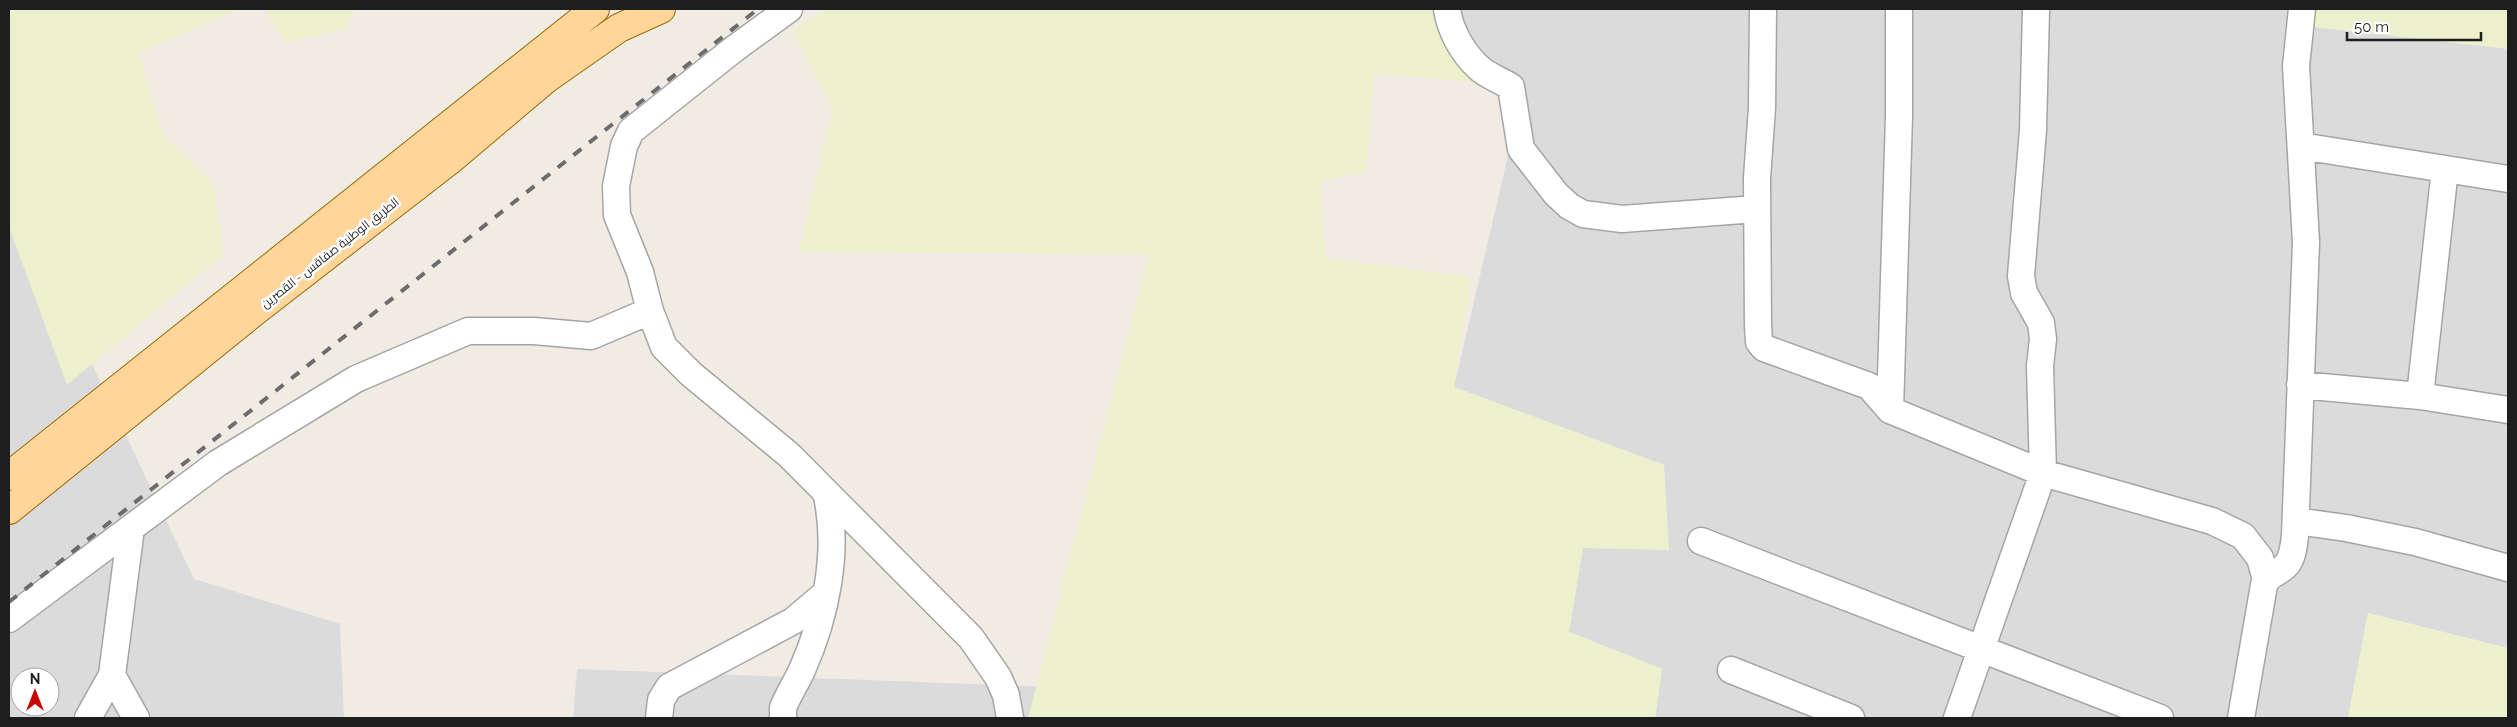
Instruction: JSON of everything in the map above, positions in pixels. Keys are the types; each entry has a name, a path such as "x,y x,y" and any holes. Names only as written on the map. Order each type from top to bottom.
{"main road":[{"name":"الطريق الوطنية صفاقس - القصرين","path":"378,200 432,140 595,9"},
{"name":"الطريق الوطنية صفاقس - القصرين","path":"9,510 87,430 378,200 450,161 546,78 619,28 661,9"},
{"name":"الطريق الوطنية صفاقس - القصرين","path":"9,476 87,430"}],"street":[{"path":"789,9 734,49 631,131 624,146 616,186 616,215 640,272 650,311 664,347 677,361 789,455 971,638 998,677 1006,695 1010,718"},
{"path":"1447,9 1456,38 1478,68 1511,87 1521,149 1569,206 1584,214 1622,218 1756,209"},
{"path":"1764,9 1762,108 1756,209 1759,342 1764,348 1869,386 1890,410 2043,473 2212,521 2243,536 2260,558 2266,580 2241,718"},
{"path":"1890,410 1899,116 1899,9"},
{"path":"1957,718 1983,650 2043,473 2040,366 2043,339 2040,323 2022,286 2021,276 2033,130 2036,9"},
{"path":"2266,580 2288,564 2293,552 2296,521 2306,242 2296,66 2302,9"},
{"path":"2301,146 2508,179"},
{"path":"2420,396 2445,169"},
{"path":"9,619 218,463 356,379 468,331 534,331 591,336 650,311"},
{"path":"2300,386 2420,396 2508,410"},
{"path":"783,718 783,708 810,649 825,594 832,558 833,533 826,492"},
{"path":"2296,521 2415,542 2508,568"},
{"path":"88,718 112,675 131,528"},
{"path":"1701,541 2160,718"},
{"path":"660,718 661,700 669,686 793,621 825,594"},
{"path":"1731,670 1851,718"},
{"path":"112,675 136,718"}],"shaded area":[{"path":"1453,9 2508,9 2508,648 2368,613 2348,718 1655,718 1662,669 1569,632 1582,548 1664,465 1454,387 1524,87 1496,84"},
{"path":"9,189 194,579 340,624 344,718 9,718"},
{"path":"577,669 1053,687 1046,718 573,718"}],"green space":[{"path":"9,9 240,9 138,53 164,136 213,184 224,254 67,385 9,227"},
{"path":"264,9 354,9 347,29 285,42"},
{"path":"826,9 1453,9 1496,84 1374,73 1367,171 1320,182 1325,258 1471,277 1454,387 1664,465 1669,550 1583,548 1569,632 1662,669 1655,718 1028,718 1149,254 799,252 833,110 792,30"},
{"path":"2307,9 2508,9 2508,49 2304,26"},
{"path":"2368,613 2508,649 2508,718 2348,718"}],"railway":[{"path":"9,602 758,9"}]}
